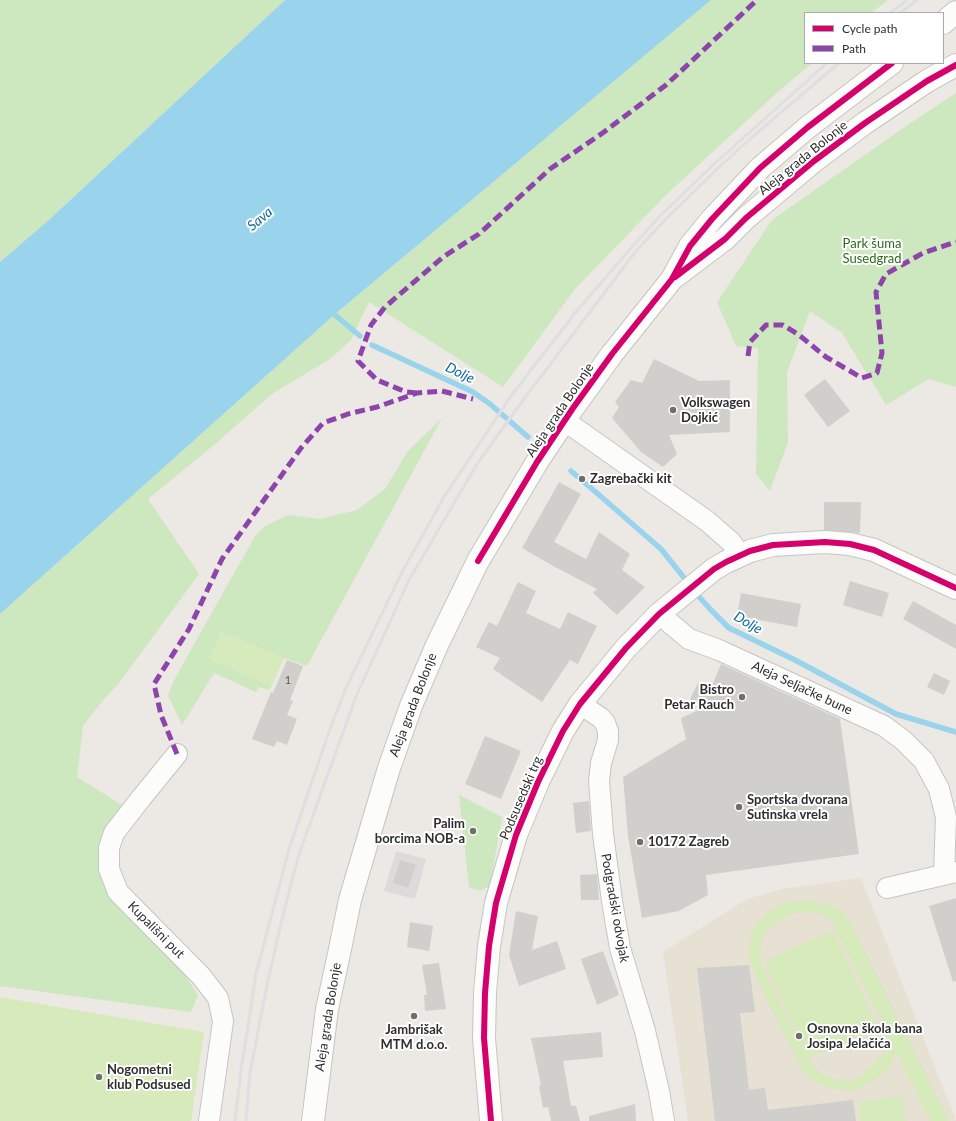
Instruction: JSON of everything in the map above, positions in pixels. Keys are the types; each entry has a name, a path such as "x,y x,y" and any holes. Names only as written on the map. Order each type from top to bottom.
{"main road":[{"path":"944,22 956,12"},
{"name":"Aleja grada Bolonje","path":"313,1121 327,1009 350,900 389,768 412,706 437,645 478,561 537,462 565,421 612,354 672,279 690,246 712,219 760,168 808,127 891,64"},
{"name":"Aleja grada Bolonje","path":"672,279 725,238 746,218 814,161 865,123 927,81 956,65"},
{"path":"660,614 714,569 740,555 762,547 786,544 825,542 850,544 874,550 956,588"},
{"name":"Podsusedski trg","path":"491,1121 484,1038 485,993 489,946 496,903 516,835 538,782 563,731 580,704 626,648 660,614"}],"street":[{"path":"565,421 707,521 731,542 740,555"},
{"name":"Aleja Seljačke bune","path":"660,614 690,639 719,650 876,723 903,740 924,761 939,789 946,817 950,873"},
{"name":"Podgradski odvojak","path":"580,704 601,718 608,731 608,740 601,763 599,781 603,834 612,901 620,948 645,1031 660,1091 664,1121"},
{"name":"Kupališni put","path":"177,754 114,833 109,848 109,869 118,892 201,976 218,998 223,1021 209,1121"},
{"path":"886,888 950,873"}],"shaded area":[{"path":"396,851 426,859 415,899 384,891"},
{"name":"Osnovna škola bana Josipa Jelačića","path":"861,878 956,1121 688,1121 663,952 747,899 782,889"}],"green space":[{"path":"0,0 285,0 50,219 0,262"},
{"path":"711,0 888,0 872,12 804,12 804,64 811,64 780,90 667,194 575,289 503,387 369,302 351,340 330,359 272,394 214,445 148,499 199,574 119,683 104,699 83,726 77,777 122,805 101,842 106,891 181,969 198,995 191,1012 0,986 0,614 334,315"},
{"name":"Park šuma Susedgrad","path":"956,93 956,387 929,379 886,405 842,333 810,311 787,372 788,442 770,491 756,474 758,348 736,346 717,302 772,220"},
{"path":"442,418 307,666 221,632 210,659 272,686 269,690 259,687 256,692 214,673 182,725 168,695 174,680 255,536 265,526 288,515 320,519 357,510 385,489 408,451"},
{"path":"221,632 284,658 272,686 210,659"},
{"path":"459,795 502,817 490,886 480,891 469,887"},
{"path":"809,900 839,908 851,924 949,1121 930,1121 895,1051 892,1064 884,1074 869,1084 853,1091 829,1088 815,1082 803,1071 751,965 749,950 752,932 758,922 774,907 790,902","holes":["804,912 821,914 832,922 884,1028 887,1043 882,1056 860,1077 848,1081 833,1079 822,1074 811,1063 762,964 759,953 764,936 771,926 793,913"]},
{"path":"833,930 878,1028 809,1058 765,961"},
{"name":"Nogometni klub Podsused","path":"0,997 204,1032 191,1121 0,1121"},
{"path":"902,1096 906,1121 861,1121 859,1102"}],"water":[{"name":"Sava","path":"285,0 711,0 334,315 0,614 0,262 50,219"}],"building":[{"name":"Volkswagen Dojkić","path":"654,359 699,381 730,380 730,432 669,435 677,454 663,467 641,452 612,418 619,407 615,402 631,380 642,383"},
{"path":"825,379 850,411 828,427 804,395"},
{"path":"559,482 581,494 554,542 586,559 599,532 630,554 622,570 645,587 617,615 593,593 597,589 522,548"},
{"path":"824,502 861,502 860,533 824,530"},
{"path":"850,581 889,593 882,617 843,605"},
{"path":"518,582 536,591 526,613 560,629 568,612 597,626 578,664 570,660 542,702 493,669 500,658 476,647 489,622 497,626"},
{"path":"741,593 801,604 797,627 737,616"},
{"path":"913,601 956,625 956,649 903,619"},
{"path":"287,660 303,666 290,700 293,701 287,715 297,719 287,745 277,741 274,747 252,739 271,692 273,693"},
{"name":"Sportska dvorana Sutinska vrela","path":"721,664 840,719 859,854 706,875 708,895 679,911 642,918 628,836 623,777 686,739 681,718 703,708 690,699 698,683 711,688"},
{"path":"934,673 950,681 944,695 927,687"},
{"path":"485,736 521,751 501,799 465,784"},
{"path":"589,801 591,831 576,833 573,803"},
{"path":"400,860 416,865 408,888 393,883"},
{"path":"597,874 599,900 581,900 580,875"},
{"path":"956,898 956,981 953,982 929,906"},
{"path":"516,911 538,916 532,950 557,941 566,969 519,986 509,955"},
{"path":"410,922 433,926 429,951 407,947"},
{"path":"603,951 619,995 597,1005 581,959"},
{"path":"439,963 446,1009 425,1011 424,995 427,995 422,965"},
{"path":"749,965 755,1012 740,1013 749,1090 765,1088 768,1110 853,1100 856,1121 715,1121 697,968"},
{"path":"601,1032 603,1057 563,1061 571,1106 576,1106 580,1121 551,1121 548,1107 543,1108 539,1086 541,1085 531,1038"},
{"path":"635,1104 636,1121 589,1121 589,1116"}],"waterway":[{"name":"Dolje","path":"329,310 360,336"},
{"name":"Dolje","path":"372,345 473,392 490,404 528,437"},
{"name":"Dolje","path":"571,471 661,549 689,584"},
{"name":"Dolje","path":"694,591 729,628 795,660 896,714 956,732"}],"railway":[{"path":"891,12 907,0"},
{"path":"901,12 917,0"},
{"path":"235,1121 256,974 289,849 331,726 346,688 402,572 444,497 511,396 575,313 660,216 713,165 826,64"},
{"path":"246,1121 250,1073 268,980 299,854 357,694 409,580 477,464 521,403 636,251 717,169 838,64"}],"marked path":[{"path":"417,393 406,392 377,380 358,361 371,325 385,307 443,257 479,234 550,169 604,132 666,85 757,0"},
{"path":"748,356 750,342 766,325 783,325 799,335 826,357 862,378 877,373 882,353 876,292 886,274 923,253 956,242"},
{"path":"177,754 161,715 154,684 189,629 222,559 301,448 323,423 417,393 442,391 473,399"}],"cycle path":[{"path":"478,561 537,462 573,408 612,354 672,279 690,246 712,219 760,168 808,127 891,64"},
{"path":"675,277 725,239 746,218 814,161 865,123 927,81 956,65"},
{"path":"491,1121 484,1038 485,993 489,946 496,903 516,835 538,782 563,731 580,704 626,648 659,614 714,569 750,551 773,545 825,542 850,544 874,550 956,588"}],"place":[{"name":"Volkswagen Dojkić","path":"673,410"},
{"name":"Zagrebački kit","path":"582,479"},
{"name":"Bistro Petar Rauch","path":"742,697"},
{"name":"Sportska dvorana Sutinska vrela","path":"739,807"},
{"name":"Palim borcima NOB-a","path":"473,831"},
{"name":"10172 Zagreb","path":"640,842"},
{"name":"Jambrišak MTM d.o.o.","path":"414,1016"},
{"name":"Osnovna škola bana Josipa Jelačića","path":"799,1036"},
{"name":"Nogometni klub Podsused","path":"99,1077"}]}
